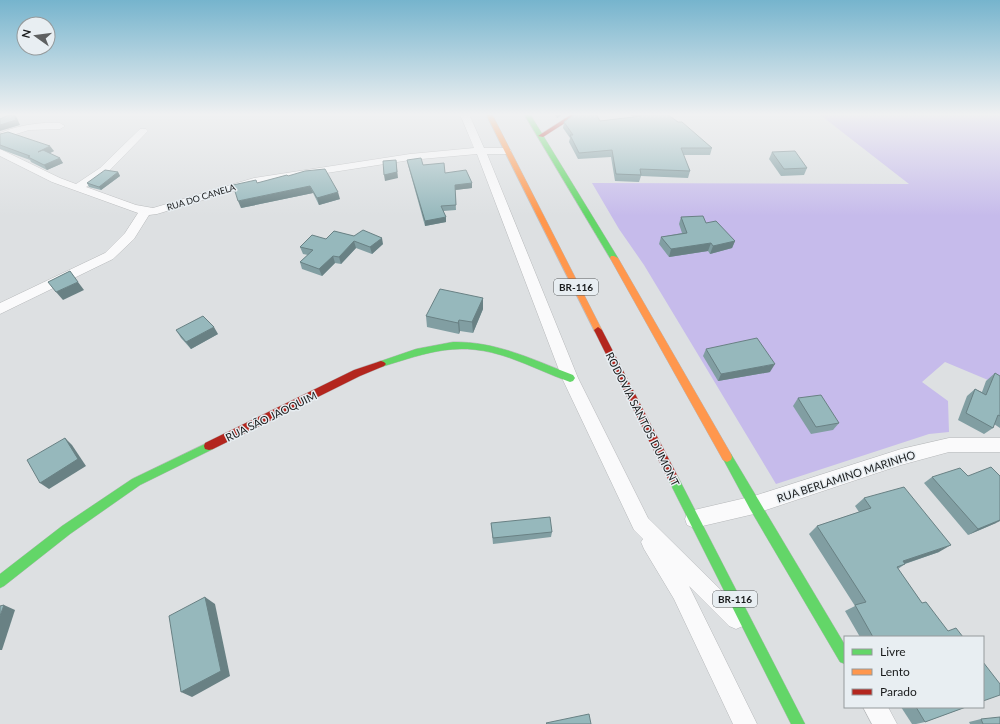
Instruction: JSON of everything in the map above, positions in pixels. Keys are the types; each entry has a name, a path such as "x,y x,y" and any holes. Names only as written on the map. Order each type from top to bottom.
{"main road":[{"name":"RODOVIA SANTOS DUMONT","path":"505,148 798,724"},
{"path":"548,148 633,289 754,505 844,655"},
{"name":"RUA SÃO JAOQUIM","path":"0,582 66,530 136,482 357,373 408,354 445,346 476,346 513,355 570,378"}],"street":[{"path":"77,188 104,170 126,148"},
{"path":"479,148 488,168 570,378 641,524 681,592 745,724"},
{"name":"RUA DO CANELA","path":"0,152 56,180 133,208 153,212 254,181 277,177 410,157 480,151 507,151"},
{"path":"0,309 109,256 123,246 139,225 145,211"},
{"name":"RUA BERLAMINO MARINHO","path":"694,519 754,505 901,457 949,445 1000,445"},
{"path":"641,524 753,635"},
{"path":"876,708 885,724"}],"shaded area":[{"path":"862,148 1000,148 1000,385 945,362 922,382 948,401 949,432 929,434 776,484 644,265 619,229 592,183 909,184"}],"building":[{"path":"8,148 46,148 38,152 43,150 60,158 44,165 28,157 30,156"},
{"path":"576,148 712,148 681,148 690,171 640,169 641,175 616,174 612,150 579,153"},
{"path":"795,151 807,168 784,169 772,152"},
{"path":"421,158 423,165 444,163 445,173 466,170 472,183 455,185 456,205 441,206 446,217 425,221 407,160"},
{"path":"396,160 397,172 384,175 383,161"},
{"path":"325,169 338,192 317,198 310,186 238,201 233,185 256,180 257,183 305,171"},
{"path":"105,170 118,172 99,187 87,183"},
{"path":"703,216 706,223 716,221 735,241 713,246 711,243 671,249 661,237 687,233 681,217"},
{"path":"363,230 382,238 370,247 354,241 339,257 333,256 319,269 300,262 313,250 300,247 312,235 326,239 334,231 354,236"},
{"path":"70,271 78,282 56,292 48,282"},
{"path":"440,289 483,298 472,322 459,320 458,323 426,316"},
{"path":"203,316 214,327 186,342 176,330"},
{"path":"757,338 775,364 721,374 706,349"},
{"path":"995,373 1000,376 1000,416 998,415 993,428 966,413 975,389 986,395"},
{"path":"821,395 839,423 816,427 798,398"},
{"path":"65,438 78,459 40,483 27,460"},
{"path":"991,467 1000,476 1000,520 978,529 932,477 960,468 968,476"},
{"path":"904,487 951,545 903,561 905,564 897,567 922,603 926,602 948,631 956,628 962,636 872,636 855,605 866,602 817,526 871,508 864,498"},
{"path":"550,517 552,532 493,538 491,523"},
{"path":"205,597 221,671 181,692 169,616"},
{"path":"4,605 0,616 0,606"},
{"path":"984,663 1000,684 1000,695 984,701"},
{"path":"917,708 963,708 925,722"},
{"path":"589,714 591,724 546,723"},
{"path":"1000,717 1000,724 983,724 981,719"}],"traffic: fast":[{"path":"547,148 614,258"},
{"path":"381,364 428,349 453,345 465,345 501,351 570,378"},
{"path":"0,582 66,530 136,482 209,446"},
{"path":"727,457 844,655"},
{"path":"673,478 798,724"}],"traffic: slow":[{"path":"506,148 598,330"},
{"path":"614,258 727,457"}],"traffic: jam":[{"path":"598,330 673,478"},
{"path":"209,446 357,373 381,364"}]}
